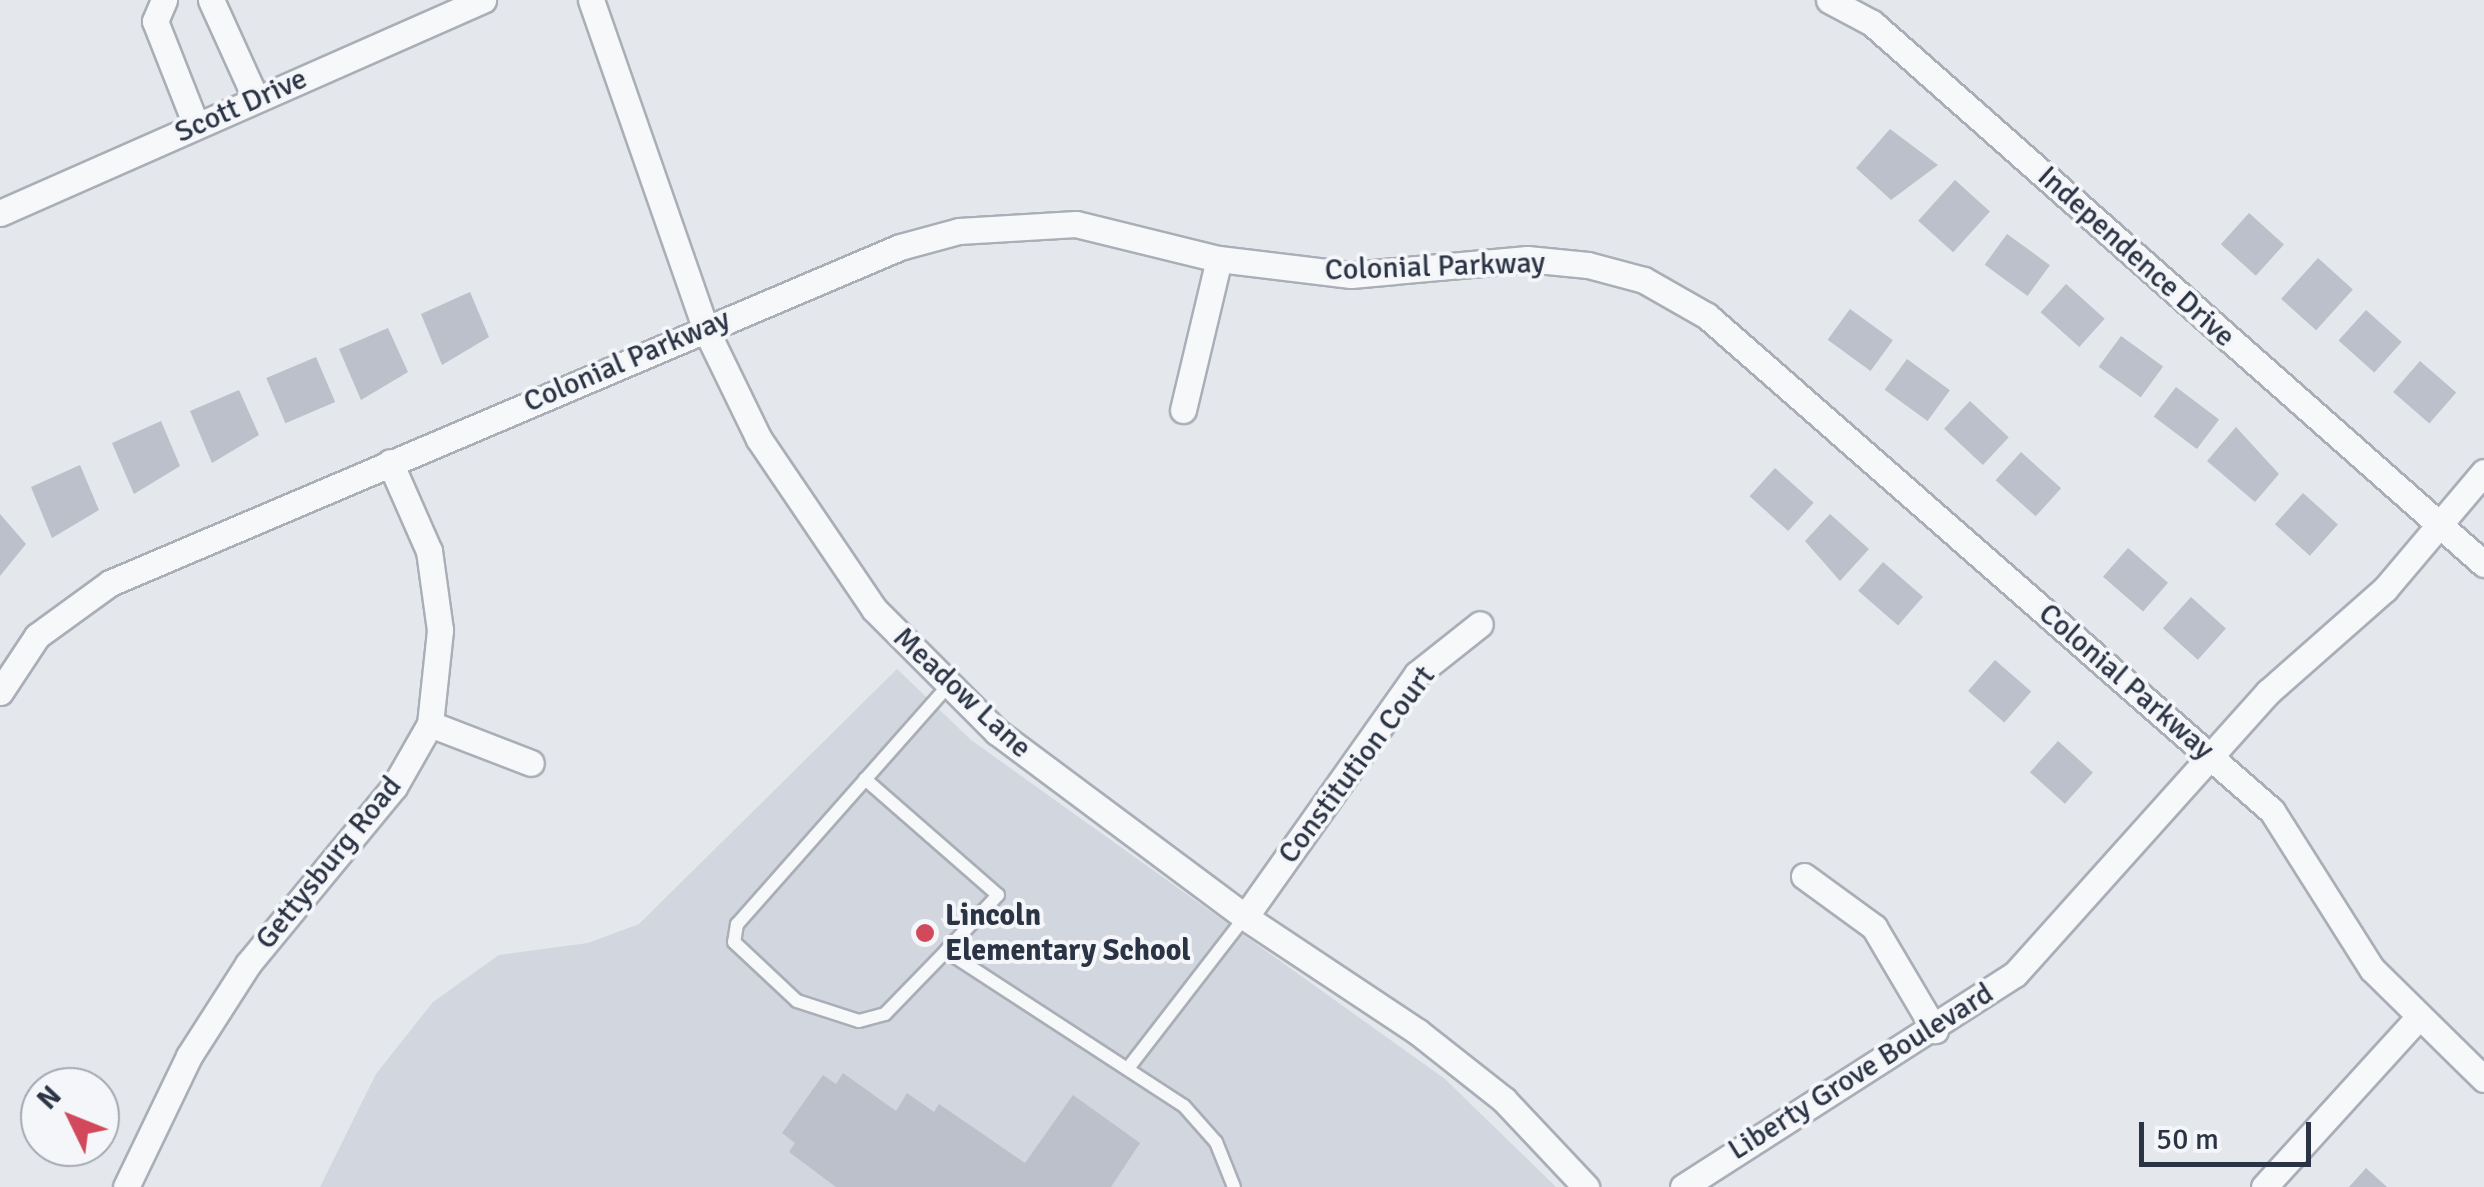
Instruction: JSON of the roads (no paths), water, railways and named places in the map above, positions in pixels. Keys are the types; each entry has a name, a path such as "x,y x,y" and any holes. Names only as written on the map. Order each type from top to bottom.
{"street":[{"path":"164,0 155,21 196,126"},
{"path":"211,0 256,100"},
{"name":"Scott Drive","path":"0,213 483,0"},
{"name":"Meadow Lane","path":"592,0 705,328 759,439 810,520 874,609 947,688 1245,917 1504,1100 1586,1187"},
{"name":"Independence Drive","path":"1829,0 1872,23 2484,564"},
{"name":"Colonial Parkway","path":"0,692 37,636 110,583 900,247 1014,223 1076,224 1219,259 1350,275 1527,258 1644,280 1761,360 2272,811 2341,928 2418,1018 2484,1079"},
{"path":"1183,410 1219,259"},
{"name":"Gettysburg Road","path":"126,1187 190,1056 248,964 394,787 430,724 440,630 428,551 390,462"},
{"name":"Liberty Grove Boulevard","path":"1683,1187 1791,1112 1935,1030 2016,974 2268,692 2385,589 2484,472"},
{"name":"Constitution Court","path":"1245,917 1417,674 1480,624"},
{"path":"430,724 531,764"},
{"path":"1804,876 1874,927 1935,1030"},
{"path":"2264,1187 2418,1018"}],"lane":[{"path":"865,780 998,895 885,1014 859,1022 797,1001 734,942 737,924 865,780 947,688"},
{"path":"1128,1067 1245,917"},
{"path":"946,951 1128,1067 1194,1118 1216,1142 1234,1187"}],"place":[{"name":"Lincoln Elementary School","path":"925,933"}]}
